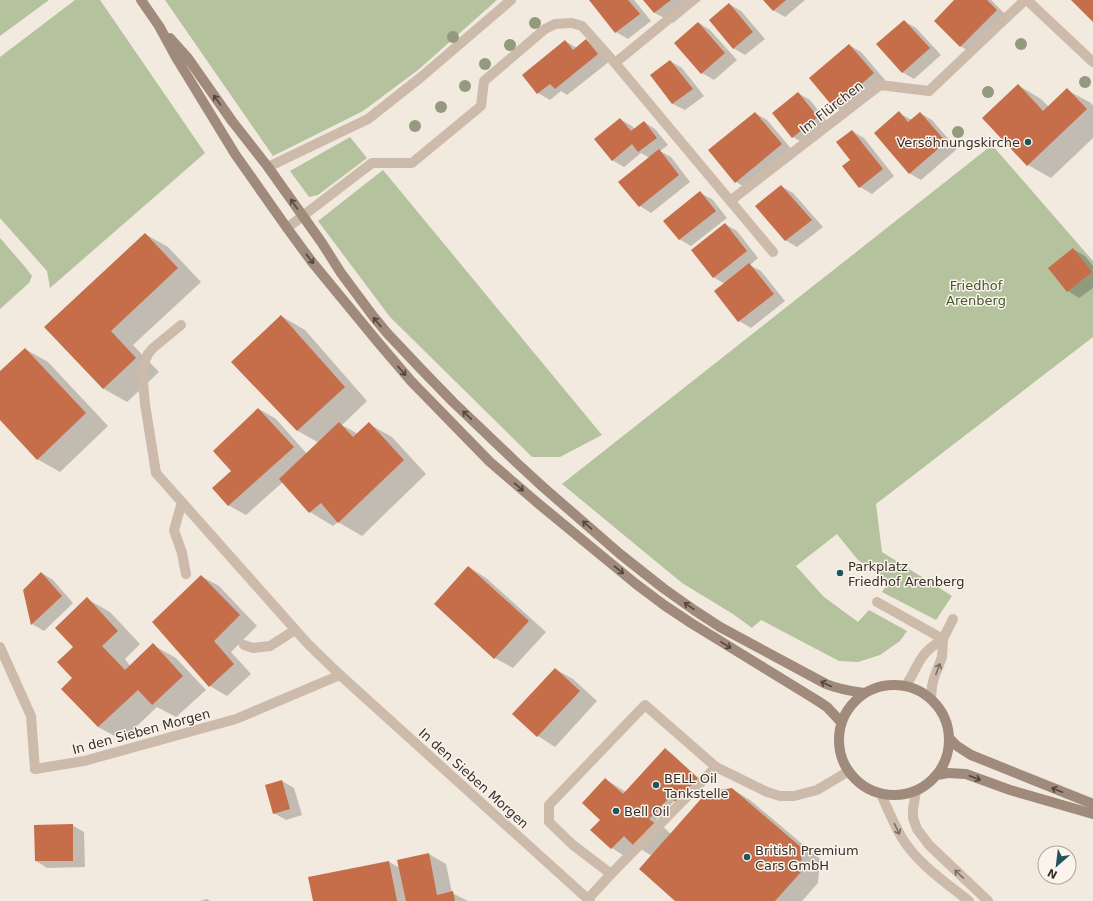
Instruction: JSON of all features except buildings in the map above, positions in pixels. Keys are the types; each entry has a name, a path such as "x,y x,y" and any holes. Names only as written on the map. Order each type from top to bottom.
{"main road":[{"path":"141,0 159,26 177,59 235,154 287,228 317,268 411,381 490,462 636,584 664,605 722,643 818,701 841,722"},
{"path":"159,26 187,57 232,121 268,167 303,216 341,273 386,333 518,464 620,554 694,610 720,627 826,684 845,690 864,693"},
{"path":"884,685 906,685 915,688 931,698 939,706 945,716 950,739 947,758 937,775 924,787 905,794 881,794 868,789 858,781 849,772 842,760 839,748 841,722 846,711 854,701 864,693 884,685"},
{"path":"950,739 957,746 971,755 1093,804"},
{"path":"937,775 948,773 966,774 1010,790 1093,814"}],"street":[{"path":"268,167 368,120 420,78 511,0"},
{"path":"615,63 692,0"},
{"name":"Im Flürchen","path":"730,201 880,85 929,91 1026,0 1093,62"},
{"path":"287,228 372,163 412,163 481,106 484,81 545,29 555,24 572,23 582,26 615,63 773,252"},
{"name":"In den Sieben Morgen","path":"180,325 148,354 142,371 145,404 156,473 308,644 340,675 589,900"},
{"path":"182,502 174,530 182,554 186,574"},
{"path":"877,602 943,639"},
{"path":"931,698 934,678 942,657 943,639 953,619"},
{"path":"244,645 253,648 270,646 295,630"},
{"path":"906,685 928,649 943,639"},
{"name":"In den Sieben Morgen","path":"0,647 31,716 35,769 84,761 236,719 340,675"},
{"path":"611,874 573,845 549,822 549,805 645,705 716,767 767,792 780,796 794,796 817,790 849,772"},
{"path":"589,900 611,874 716,767"},
{"path":"916,791 913,818 918,829 929,845 988,901"},
{"path":"881,794 902,837 921,862 969,901"}],"green space":[{"path":"0,0 49,0 0,36"},
{"path":"75,0 100,0 205,153 50,288 47,271 0,218 0,57"},
{"path":"165,0 497,0 418,70 363,111 273,156"},
{"path":"350,137 367,158 318,195 309,197 290,171"},
{"name":"Friedhof Arenberg","path":"992,145 1093,261 1093,337 876,504 882,552 952,596 936,620 882,592 889,581 858,560 837,534 796,566 824,597 858,622 869,610 907,631 900,641 880,655 858,662 839,661 761,620 752,628 733,614 682,583 562,484"},
{"path":"383,170 602,435 560,457 532,457 390,317 318,221"},
{"path":"0,238 32,276 29,283 0,309"}],"place":[{"name":"Versöhnungskirche","path":"1028,142"},
{"name":"Parkplatz Friedhof Arenberg","path":"840,573"},
{"name":"BELL Oil Tankstelle","path":"656,785"},
{"name":"Bell Oil","path":"616,811"},
{"name":"British Premium Cars GmbH","path":"747,857"}]}
